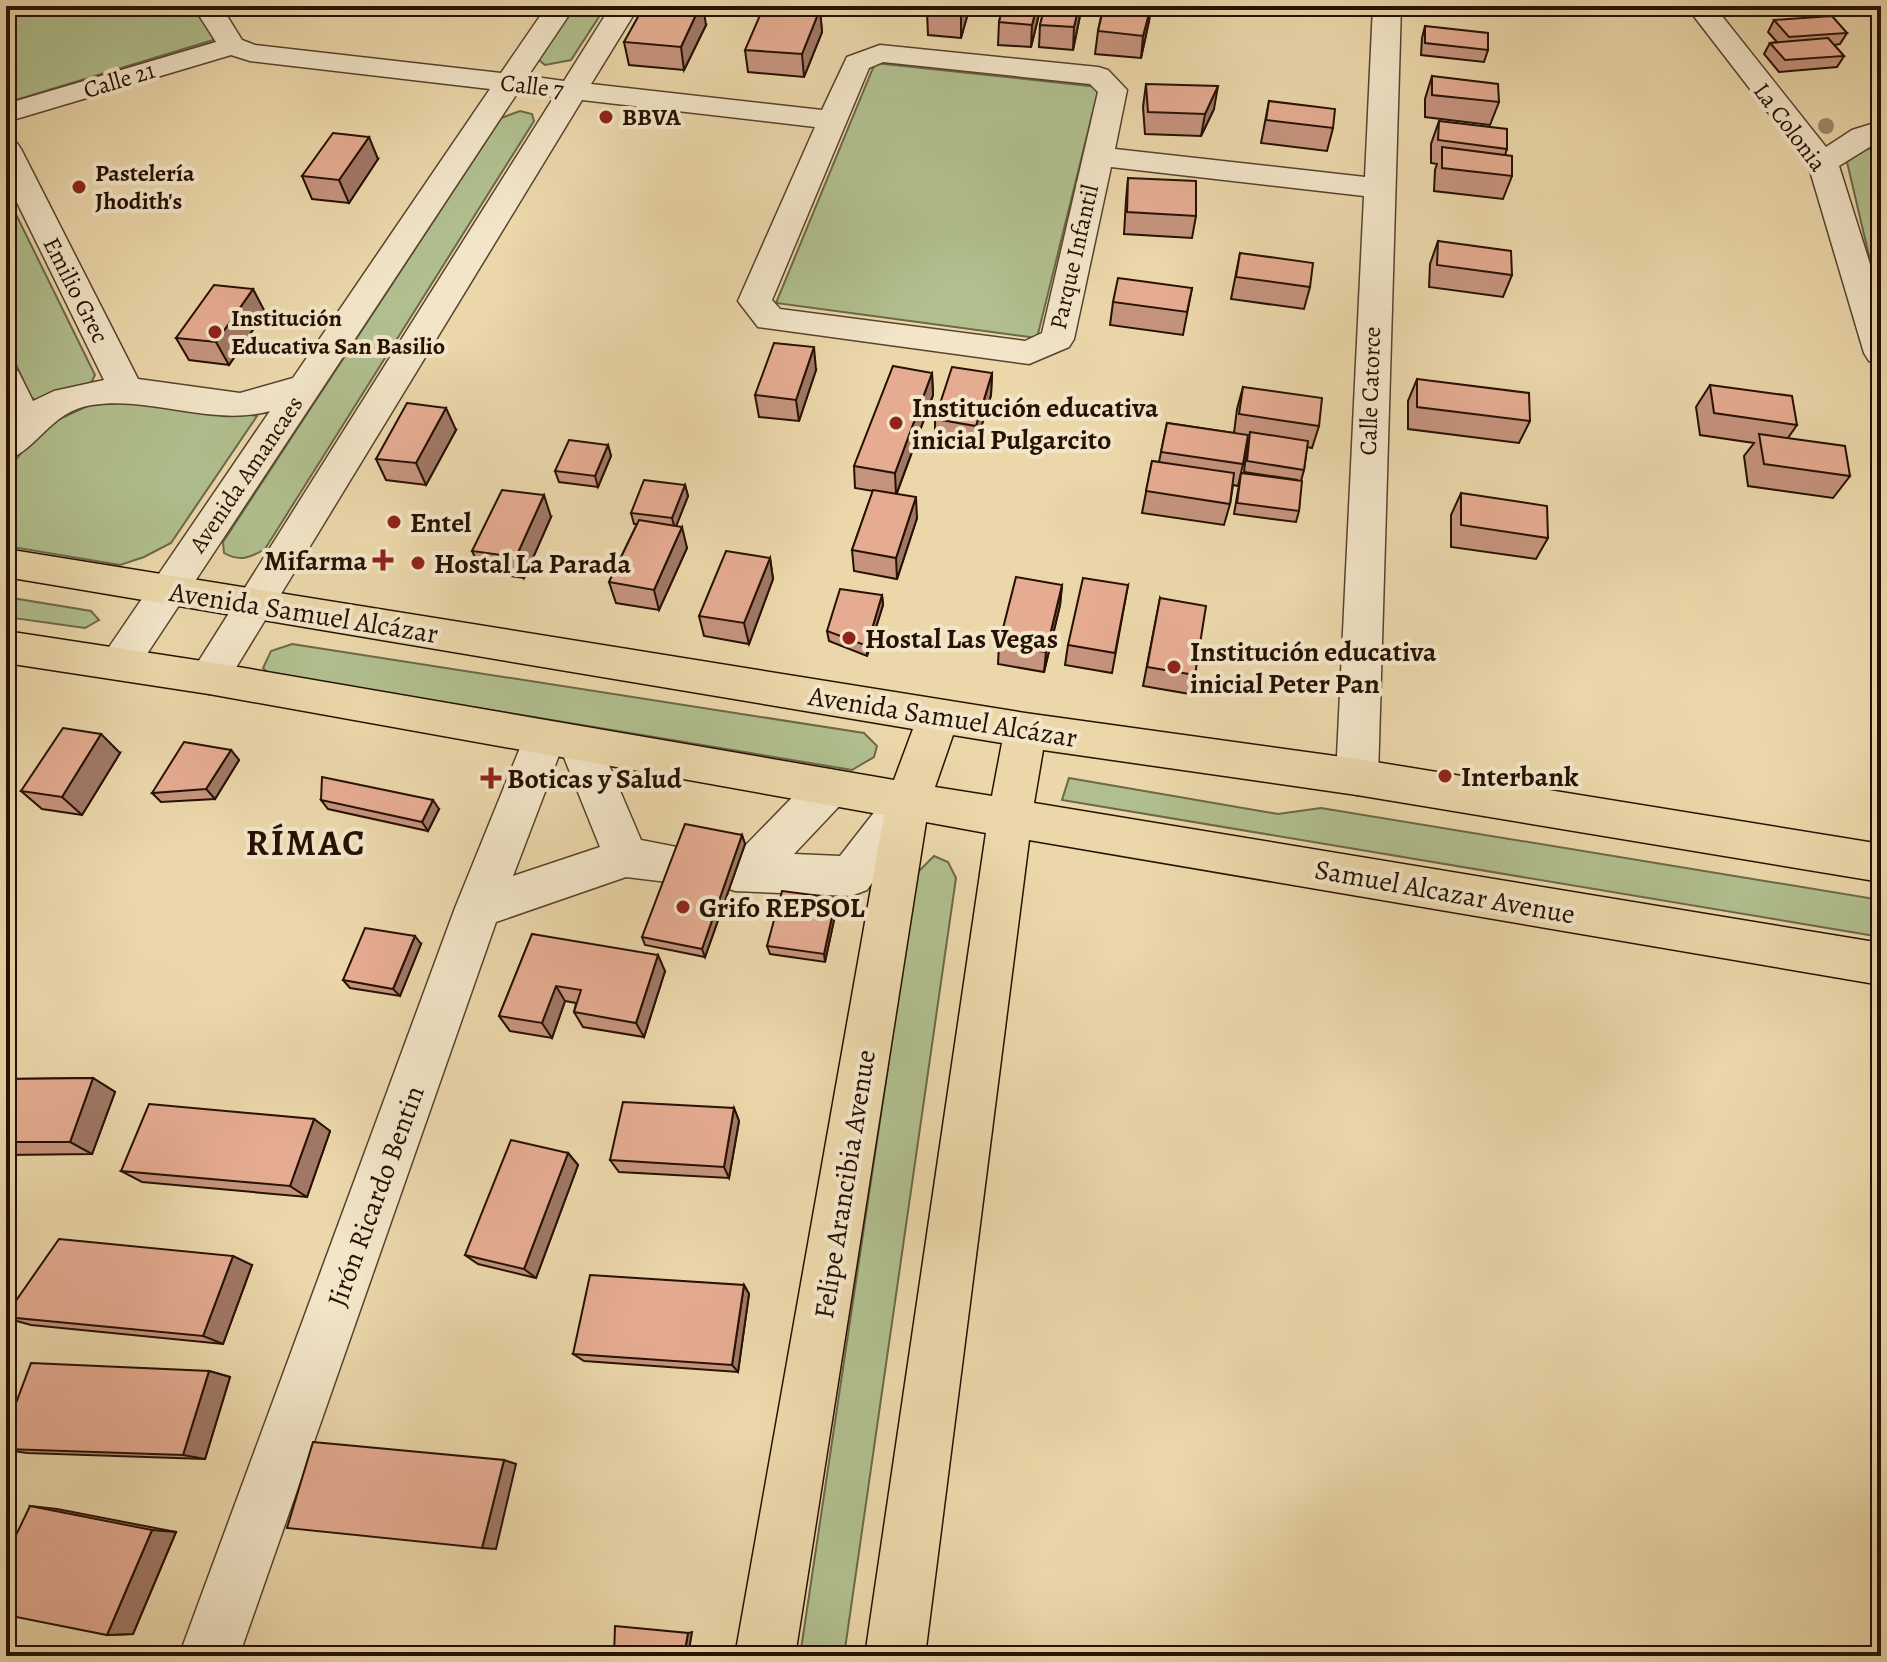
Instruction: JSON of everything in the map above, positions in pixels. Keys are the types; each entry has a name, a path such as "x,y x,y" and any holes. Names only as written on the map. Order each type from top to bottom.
{"main road":[{"name":"Avenida Samuel Alcázar","path":"6,563 1025,730 1357,777 1881,863"},
{"path":"6,647 209,678 908,801 1010,816"},
{"name":"Felipe Arancibia Avenue","path":"765,1656 908,801 939,716"},
{"path":"895,1656 1010,816 1025,730"},
{"name":"Samuel Alcazar Avenue","path":"1010,816 1881,964"}],"street":[{"path":"207,6 232,46"},
{"name":"Avenida Amancaes","path":"119,664 561,6"},
{"path":"209,678 625,6"},
{"name":"Calle Catorce","path":"1357,777 1387,6"},
{"name":"La Colonia","path":"1700,6 1823,163 1876,318 1881,353"},
{"name":"Calle 7","path":"232,46 250,53 833,120"},
{"name":"Calle 21","path":"6,113 232,46"},
{"name":"Parque Infantil","path":"880,53 1098,76 1113,90 1057,339 1029,353 770,319 755,301 833,120 857,63 880,53"},
{"path":"1823,163 1863,136 1881,130"},
{"name":"Emilio Grec","path":"6,149 125,388"},
{"path":"1098,156 1378,188"},
{"path":"6,379 16,434 55,404 93,390 125,388 238,405 262,402 305,386"},
{"path":"562,741 626,858"},
{"name":"Jirón Ricardo Bentin","path":"209,1656 478,908 562,741"},
{"path":"830,787 742,872 851,876 908,801"},
{"path":"478,908 626,858 676,864"}],"green space":[{"path":"6,6 207,6 220,38 6,103"},
{"path":"573,6 606,6 571,60 545,65 539,60 540,55"},
{"path":"875,63 1099,87 1037,338 776,303"},
{"path":"520,111 532,114 534,121 265,549 245,558 224,553 223,542 501,118"},
{"path":"1881,144 1881,307 1847,162 1862,151"},
{"path":"6,194 95,375 90,385 39,401 31,398 6,342"},
{"path":"125,398 257,416 171,543 144,557 120,565 6,546 6,473 40,428 96,402"},
{"path":"6,597 91,611 99,620 85,628 6,617"},
{"path":"292,644 864,733 877,746 874,757 852,770 268,673 263,668 271,651"},
{"path":"1069,778 1278,814 1321,808 1881,900 1881,937 1062,800"},
{"path":"934,856 948,862 956,878 844,1656 800,1656 917,873"}],"building":[{"path":"644,6 700,6 681,47 624,42"},
{"path":"764,6 820,9 802,54 745,50"},
{"path":"929,6 964,6 961,15 927,12"},
{"path":"1003,6 1037,6 1032,25 999,22"},
{"path":"1045,6 1079,6 1074,27 1040,25"},
{"path":"1104,6 1151,6 1143,36 1098,31"},
{"path":"1832,16 1847,33 1789,37 1774,20"},
{"path":"1425,26 1488,33 1488,50 1425,43"},
{"path":"1828,38 1844,56 1785,60 1770,43"},
{"path":"1432,76 1498,84 1499,102 1432,95"},
{"path":"1146,84 1218,86 1205,114 1148,112"},
{"path":"1269,101 1335,109 1333,128 1266,120"},
{"path":"1439,121 1507,129 1507,149 1438,140"},
{"path":"333,133 369,137 339,180 302,176"},
{"path":"1442,147 1512,156 1512,176 1442,168"},
{"path":"1128,178 1196,181 1196,216 1127,212"},
{"path":"1438,241 1511,251 1512,275 1437,265"},
{"path":"1240,253 1313,263 1310,287 1236,277"},
{"path":"1118,278 1192,288 1187,312 1113,302"},
{"path":"214,285 253,289 216,342 176,338"},
{"path":"774,343 814,347 796,400 755,395"},
{"path":"893,366 932,373 895,473 854,466"},
{"path":"952,367 992,373 976,426 935,419"},
{"path":"1417,379 1529,393 1530,421 1417,407"},
{"path":"1710,385 1792,396 1797,425 1714,413"},
{"path":"1243,387 1322,398 1319,426 1239,414"},
{"path":"407,403 446,408 416,463 376,459"},
{"path":"1167,423 1248,435 1243,464 1161,452"},
{"path":"1250,432 1308,441 1304,470 1247,461"},
{"path":"1759,434 1845,446 1850,476 1764,464"},
{"path":"569,440 608,445 595,476 555,471"},
{"path":"1152,461 1234,473 1230,504 1146,491"},
{"path":"1241,473 1302,481 1299,511 1237,503"},
{"path":"644,480 685,485 672,518 631,513"},
{"path":"502,490 544,495 516,557 472,551"},
{"path":"873,490 916,497 896,558 852,550"},
{"path":"1461,493 1547,506 1548,538 1461,525"},
{"path":"639,520 682,527 654,590 609,582"},
{"path":"726,551 770,558 744,623 699,616"},
{"path":"1016,577 1062,585 1046,652 999,644"},
{"path":"1083,578 1128,585 1115,653 1068,645"},
{"path":"840,589 882,595 867,646 827,631"},
{"path":"1160,598 1206,606 1195,675 1147,667"},
{"path":"63,728 101,734 62,797 21,791"},
{"path":"184,742 231,750 206,789 152,793"},
{"path":"322,777 433,800 422,822 321,800"},
{"path":"685,824 742,835 702,949 642,937"},
{"path":"782,891 836,898 824,954 767,946"},
{"path":"365,928 415,936 393,989 343,980"},
{"path":"532,934 658,955 636,1023 574,1012 581,990 556,986 542,1023 499,1016"},
{"path":"93,1078 70,1142 6,1142 6,1079"},
{"path":"623,1102 734,1108 724,1167 610,1160"},
{"path":"149,1104 314,1119 290,1186 121,1171"},
{"path":"511,1140 568,1153 524,1269 465,1255"},
{"path":"59,1239 233,1256 203,1336 6,1317"},
{"path":"590,1275 744,1285 732,1365 573,1354"},
{"path":"31,1363 209,1371 183,1455 6,1449 6,1430"},
{"path":"313,1442 504,1460 482,1548 287,1528"},
{"path":"30,1506 152,1530 107,1635 6,1615 6,1556"},
{"path":"615,1626 688,1633 684,1656 614,1656"}],"place":[{"name":"BBVA","path":"606,117"},
{"name":"Pastelería Jhodith's","path":"79,187"},
{"name":"Institución Educativa San Basilio","path":"215,332"},
{"name":"Institución educativa inicial Pulgarcito","path":"896,423"},
{"name":"Entel","path":"394,522"},
{"name":"Mifarma","path":"383,560"},
{"name":"Hostal La Parada","path":"418,563"},
{"name":"Hostal Las Vegas","path":"849,638"},
{"name":"Institución educativa inicial Peter Pan","path":"1174,667"},
{"name":"Interbank","path":"1445,776"},
{"name":"Boticas y Salud","path":"491,778"},
{"name":"Grifo REPSOL","path":"683,907"}],"district":[{"name":"RÍMAC","path":"306,842"}]}
